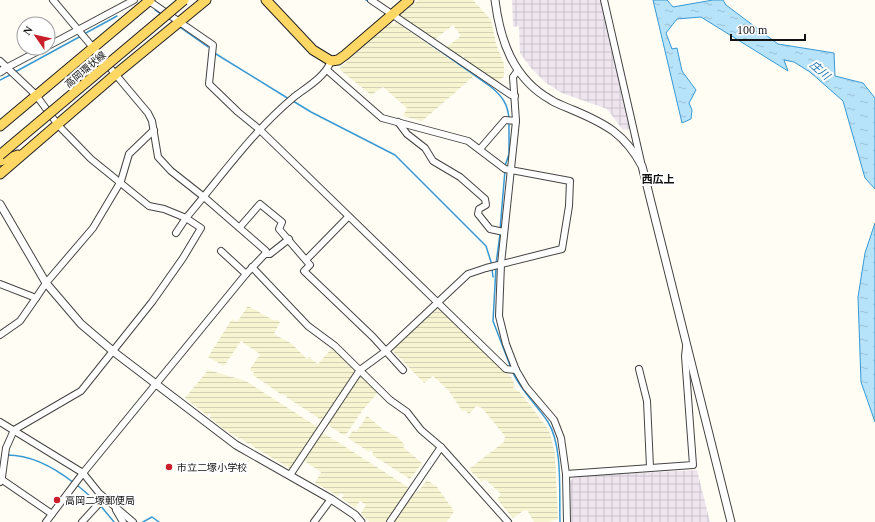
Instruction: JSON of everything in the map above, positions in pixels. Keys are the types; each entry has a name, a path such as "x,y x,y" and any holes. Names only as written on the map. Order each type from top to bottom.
{"main road":[{"path":"0,126 149,0"},
{"name":"高岡環状線","path":"0,155 184,0"},
{"path":"0,174 116,74 206,0"},
{"path":"266,0 313,50 331,61 338,60 345,55 409,0"},
{"path":"0,162 25,152"}],"street":[{"path":"53,0 148,113 154,130 158,157 171,171 240,227 266,251 265,254"},
{"path":"56,42 134,0"},
{"path":"149,0 213,45 209,84 259,129 506,369 516,370"},
{"path":"371,0 511,96 515,96"},
{"path":"495,0 503,43 518,70 537,90 551,100 598,120 618,133 634,152 642,166"},
{"path":"604,0 642,166 731,522"},
{"path":"3,70 29,56"},
{"path":"0,61 3,70 36,96 58,125 92,159 121,181 149,206 164,209 186,218 200,228 184,258 152,302 114,352 81,391 14,430 6,448 1,478 52,514"},
{"path":"176,233 186,218 259,129 327,70 331,61"},
{"path":"290,475 360,370 386,351 468,274 562,249 569,206 570,181 505,169 468,141 382,118 327,70"},
{"path":"518,70 514,77 516,121 501,264 499,316 506,344 516,370 526,387 554,420 561,438 566,474 567,522"},
{"path":"480,149 505,120 516,121"},
{"path":"398,122 407,134 426,148 433,161 460,177 485,199 486,205 479,209 478,214 490,229 504,232"},
{"path":"0,336 20,321 46,283 93,228 121,181 129,154 154,130"},
{"path":"0,204 46,283 70,312 114,352 236,445 331,499 355,515 361,522"},
{"path":"240,227 260,204 282,222 279,229 310,265 304,271 386,351 403,370"},
{"path":"306,260 348,217"},
{"path":"46,522 83,472 252,267 265,254 270,254 289,239"},
{"path":"221,250 246,274"},
{"path":"252,267 308,326 334,346 390,400 407,412 421,430 441,447 508,522"},
{"path":"0,284 36,298"},
{"path":"566,474 693,465 685,356 686,341"},
{"path":"640,369 647,400 650,467"},
{"path":"0,422 83,472 90,484 114,507 133,522"},
{"path":"390,522 441,447"},
{"path":"82,522 104,498"},
{"path":"314,522 331,499"},
{"path":"114,507 123,522"}],"shaded area":[{"path":"418,0 473,0 491,20 496,44 504,64 504,77 497,82 463,59 463,55 460,57 446,47 461,36 453,25 435,39 400,15"},
{"path":"512,0 601,0 631,129 623,130 607,109 562,93 546,83 531,68 520,53 519,26 513,27"},
{"path":"391,22 394,25 396,22 474,76 422,121 403,116 407,108 383,87 371,95 339,69"},
{"path":"248,306 273,320 278,320 280,322 274,334 292,344 307,359 309,357 318,364 332,348 335,349 356,369 356,372 323,420 286,397 287,395 282,395 253,375 254,371 251,372 250,369 260,354 241,341 224,366 208,357 232,319 237,322"},
{"path":"440,308 512,378 515,386 513,388 519,391 549,430 555,453 558,519 549,522 534,522 527,510 513,518 497,499 501,494 485,479 482,482 469,469 504,442 505,436 482,408 476,406 469,414 465,410 462,411 449,391 433,376 424,383 391,349 436,309"},
{"path":"208,370 246,381 316,426 318,429 291,469 252,446 250,443 249,444 225,430 210,418 211,415 209,413 208,416 185,398"},
{"path":"362,375 379,391 362,411 345,436 329,426 328,422"},
{"path":"367,416 384,430 396,436 405,445 403,447 422,463 410,479 372,455 373,452 370,450 369,452 348,438 353,430 356,432"},
{"path":"322,432 408,487 407,489 409,490 387,522 369,522 361,513 366,505 360,501 355,508 342,498 344,495 340,493 338,496 315,483 321,472 303,460"},
{"path":"697,470 710,522 571,522 570,481 575,476"},
{"path":"427,480 437,487 454,511 447,522 393,522 413,493 418,492"}],"water":[{"name":"庄川","path":"653,0 667,0 673,7 713,0 723,0 726,5 778,44 834,53 835,76 863,83 875,98 875,189 865,178 843,101 810,72 794,62 784,60 788,71 701,17 677,19 666,33 672,49 677,48 682,71 696,90 689,103 692,110 691,119 682,123"},
{"path":"875,223 875,422 861,382 858,297 865,253"}],"waterway":[{"path":"366,0 370,2"},
{"path":"155,10 162,15"},
{"path":"84,34 117,16"},
{"path":"406,27 495,90 506,105 509,119"},
{"path":"181,28 208,47"},
{"path":"15,72 81,36"},
{"path":"216,54 289,99"},
{"path":"0,80 10,75"},
{"path":"293,101 311,112 395,155 486,246 492,265"},
{"path":"505,166 509,154 509,123"},
{"path":"500,230 505,170"},
{"path":"496,264 500,234"},
{"path":"496,267 493,321 511,368"},
{"path":"492,269 493,277"},
{"path":"512,371 524,391 548,422 553,432 558,457 560,522"},
{"path":"7,455 25,457 43,463 74,483"},
{"path":"77,485 97,502"},
{"path":"100,505 114,522"},
{"path":"143,522 152,517 159,522"}],"place":[{"name":"市立二塚小学校","path":"169,467"},
{"name":"高岡二塚郵便局","path":"57,500"}],"district":[{"name":"西広上","path":"658,179"}]}
